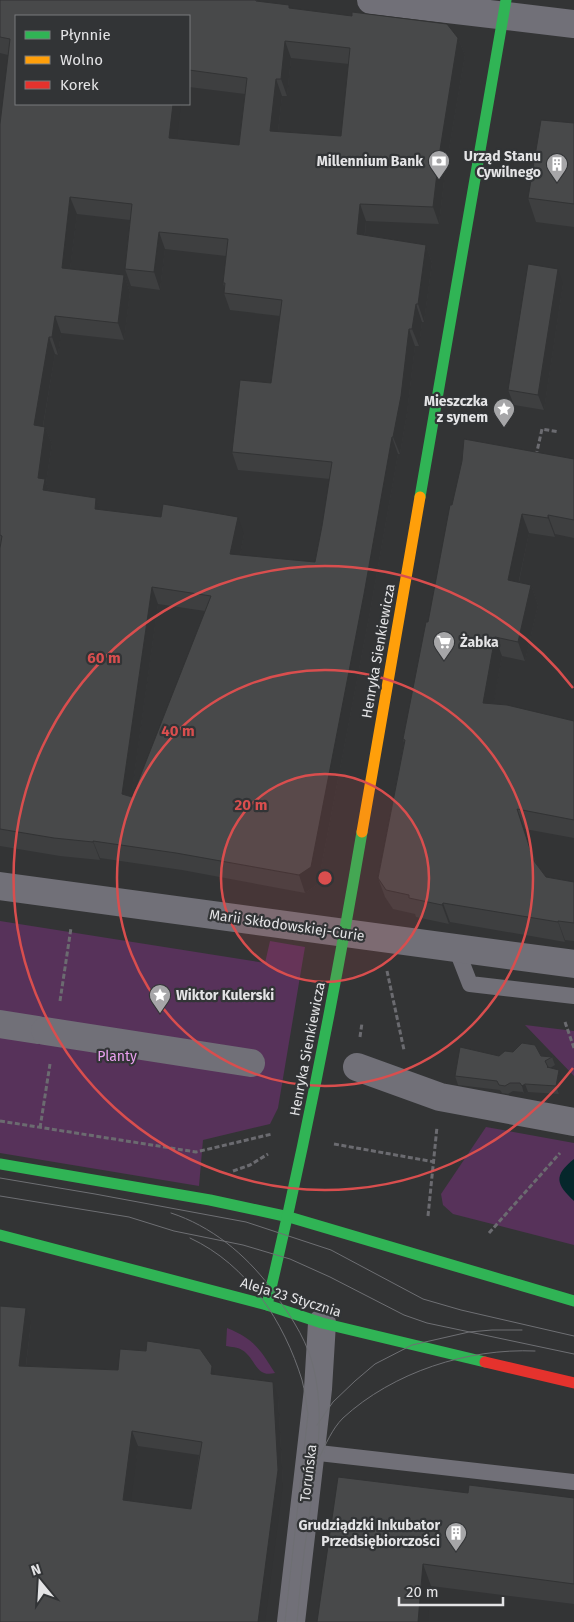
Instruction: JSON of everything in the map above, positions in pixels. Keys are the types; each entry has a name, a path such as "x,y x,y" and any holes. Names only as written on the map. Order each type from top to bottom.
{"street":[{"path":"371,0 505,8 574,24"},
{"name":"Henryka Sienkiewicza","path":"267,1304 289,1217 345,933 505,8"},
{"name":"Marii Skłodowskiej-Curie","path":"0,886 574,964"},
{"path":"0,1024 252,1063"},
{"path":"357,1067 440,1097 574,1122"},
{"path":"0,1164 210,1200 289,1217 574,1302"},
{"name":"Aleja 23 Stycznia","path":"0,1235 267,1304 322,1323 574,1383"},
{"name":"Toruńska","path":"291,1622 318,1389 322,1323"}],"lane":[{"path":"456,948 470,984 574,996"},
{"path":"310,1452 574,1482"}],"path":[{"path":"536,459 542,429 559,432"},
{"path":"386,965 412,1088"},
{"path":"357,1067 362,1022"},
{"path":"428,1216 435,1162 440,1097"},
{"path":"0,1121 196,1152 274,1133"},
{"path":"329,1144 435,1162"},
{"path":"230,1172 250,1165 268,1154 273,1148"},
{"path":"489,1233 561,1151"}],"green space":[{"name":"Planty","path":"0,921 265,963 270,941 305,947 278,1108 270,1124 203,1140 199,1186 0,1153"},
{"path":"525,1025 574,1031 574,1076"},
{"path":"486,1127 574,1143 574,1245 453,1214 443,1205 441,1194"},
{"path":"227,1328 250,1341 265,1357 275,1373 263,1373 247,1353 226,1346"}],"water":[{"path":"574,1159 574,1201 563,1190 559,1180 563,1170"}],"building":[{"path":"0,0 256,0 289,5 289,8 352,16 352,12 447,24 458,38 439,156 433,207 360,204 357,234 426,245 418,304 416,304 412,329 409,329 401,396 311,867 299,875 176,853 93,841 54,838 0,829 0,548 2,536 0,535 0,124 10,39 0,37","holes":["285,41 350,48 341,136 270,131 276,79 281,79","70,197 132,204 125,269 154,272 159,232 228,239 223,283 225,283 224,293 282,300 271,383 240,380 232,452 332,462 315,562 230,554 238,517 163,504 161,517 95,509 96,498 43,490 45,479 38,478 45,427 34,425 49,337 52,337 55,316 118,323 124,275 62,268","152,587 211,596 132,797 122,794"]},
{"path":"541,120 574,123 574,204 528,198"},
{"path":"528,264 558,269 538,395 508,390"},
{"path":"464,439 574,459 574,520 548,515 548,518 522,514 508,580 531,585 518,642 495,637 483,703 507,705 574,721 574,820 517,809 534,861 546,877 574,882 574,923 443,903 442,905 409,898 409,895 386,890 378,878 426,622 428,622 450,505 452,505 462,461"},
{"path":"522,1043 535,1045 541,1056 552,1057 545,1061 547,1067 559,1070 556,1086 525,1084 522,1086 520,1083 510,1083 505,1086 499,1085 497,1081 455,1076 460,1047 499,1056 505,1051 513,1052"},
{"path":"0,1306 26,1308 19,1366 118,1370 120,1349 146,1351 147,1341 200,1349 212,1366 211,1374 273,1382 278,1470 258,1622 0,1622","holes":["132,1431 202,1442 191,1509 123,1500"]},
{"name":"Grudziądzki Inkubator Przedsiębiorczości","path":"338,1477 468,1493 469,1485 574,1498 574,1584 423,1564 418,1622 317,1622"}],"tram line":[{"path":"0,1178 246,1222 331,1250 423,1299 461,1310 574,1336"},
{"path":"0,1196 129,1217 174,1231 243,1245 290,1259 404,1315 427,1323 574,1354"},
{"path":"171,1213 200,1225 213,1233 250,1263 289,1314 309,1352 319,1402 319,1423 314,1484 303,1561 297,1622"},
{"path":"190,1238 211,1249 229,1263 261,1297 285,1337 303,1384 308,1414 285,1622"},
{"path":"317,1425 333,1402 375,1364 412,1345 469,1332 522,1330"},
{"path":"319,1458 332,1432 343,1418 363,1402 408,1376 458,1359 510,1351 535,1351"}],"traffic: fast":[{"path":"420,497 506,0"},
{"path":"267,1305 294,1188 318,1070 362,832"},
{"path":"0,1164 210,1200 289,1217 574,1301"},
{"path":"0,1235 267,1305 322,1323 485,1362"}],"traffic: slow":[{"path":"362,832 420,497"}],"traffic: jam":[{"path":"485,1362 574,1383"}],"place":[{"name":"Millennium Bank","path":"439,180"},
{"name":"Urząd Stanu Cywilnego","path":"557,183"},
{"name":"Mieszczka z synem","path":"504,428"},
{"name":"Żabka","path":"444,661"},
{"name":"Wiktor Kulerski","path":"160,1014"},
{"name":"Grudziądzki Inkubator Przedsiębiorczości","path":"456,1552"}]}
